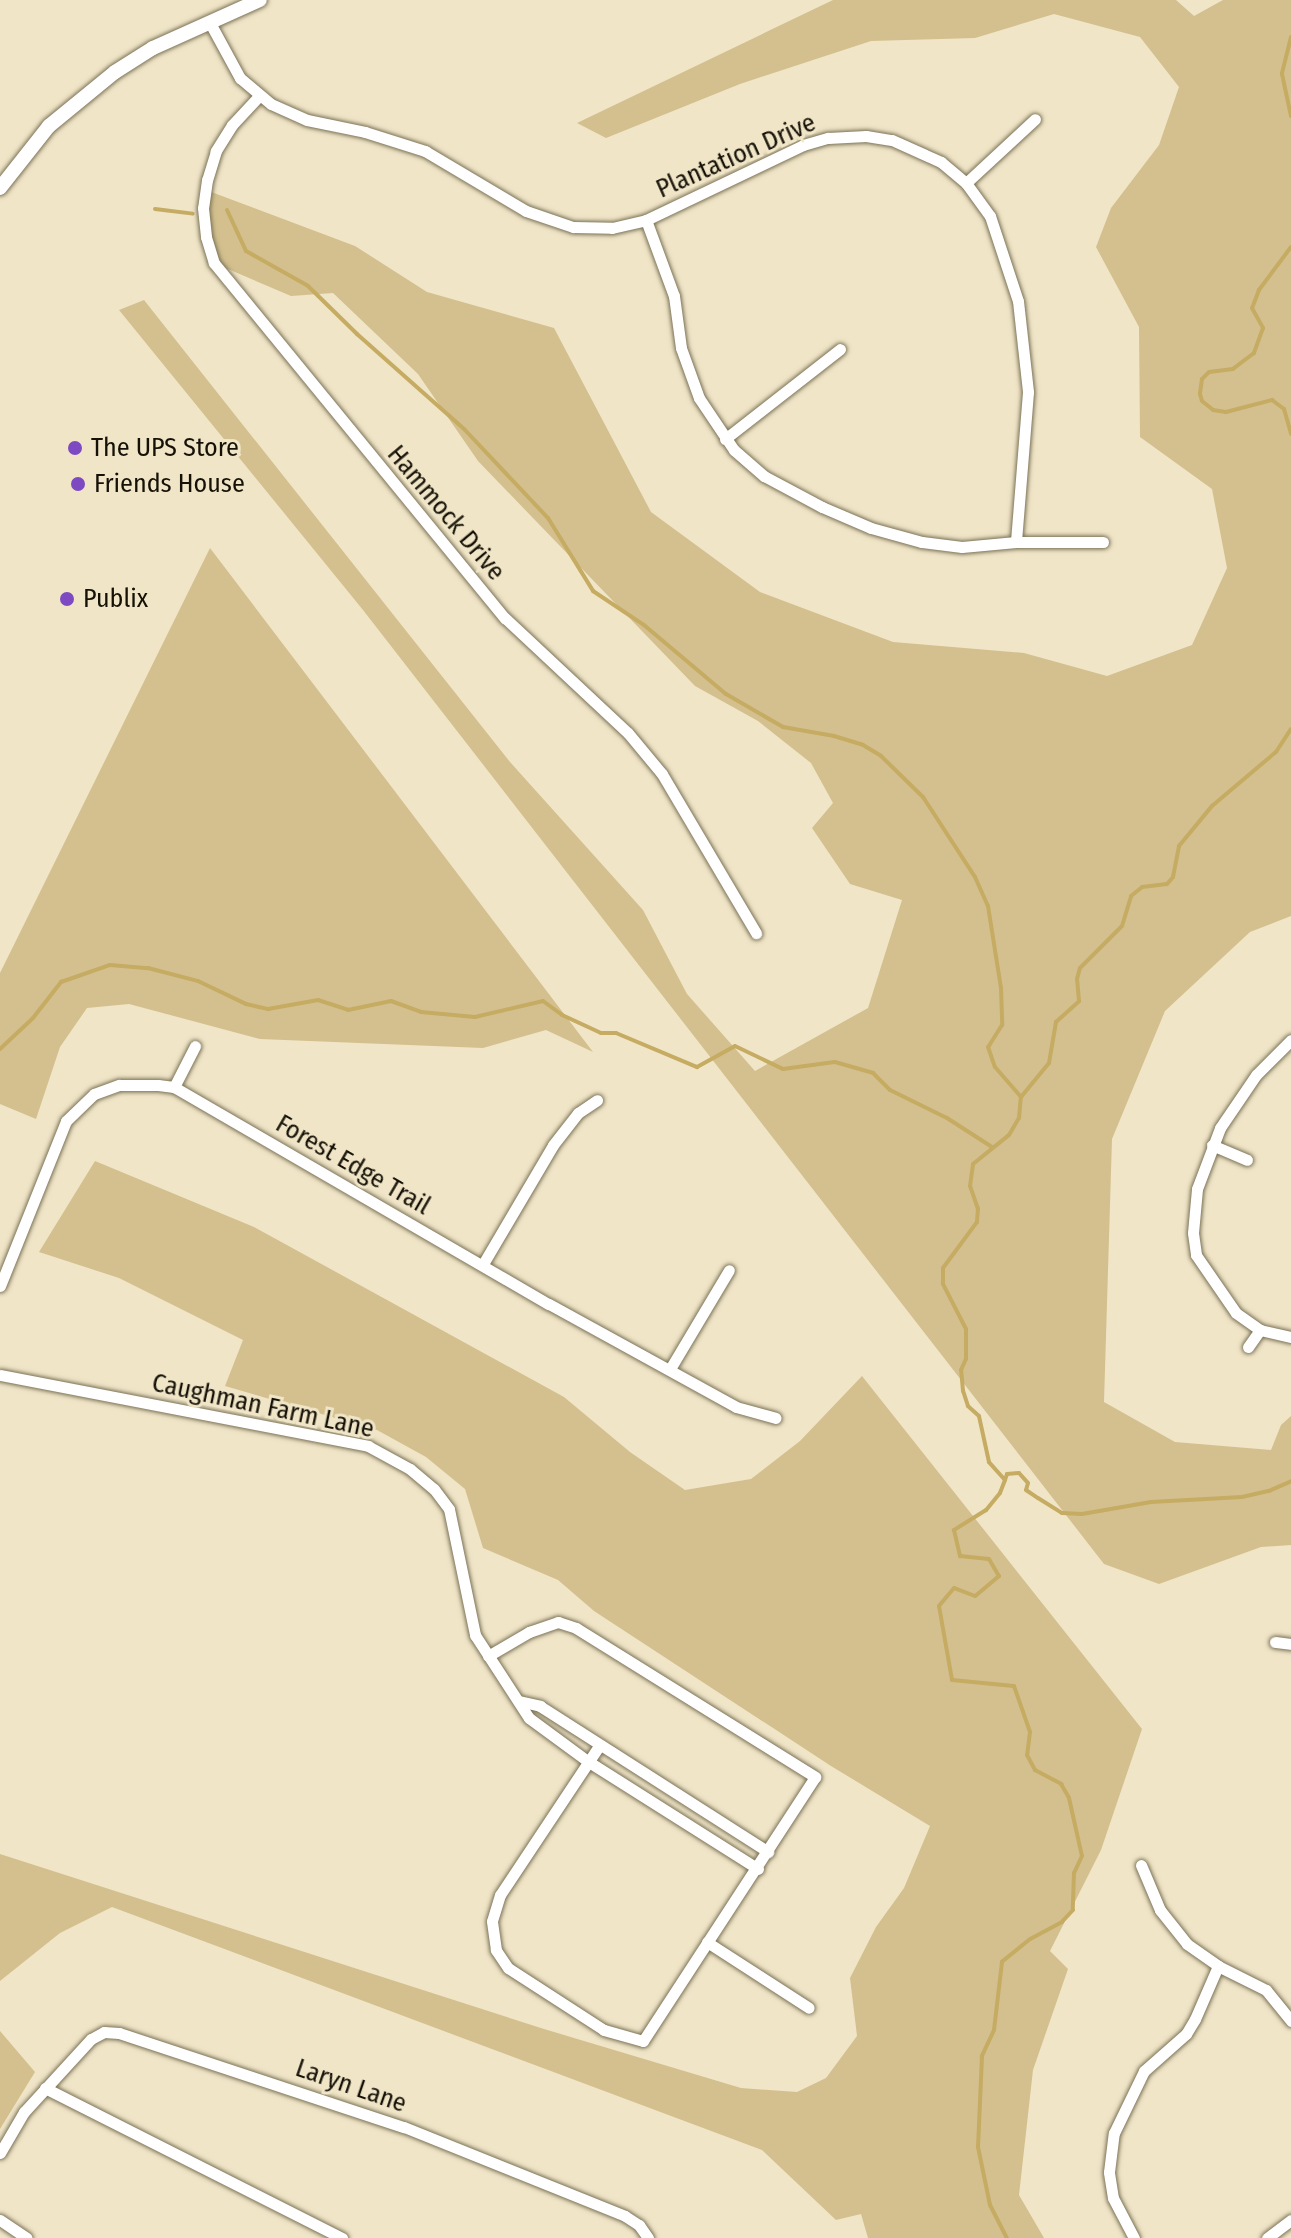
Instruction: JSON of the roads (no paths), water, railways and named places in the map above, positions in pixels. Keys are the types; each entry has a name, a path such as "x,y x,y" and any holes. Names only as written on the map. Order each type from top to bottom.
{"street":[{"path":"0,188 49,126 92,88 153,48 260,0"},
{"name":"Plantation Drive","path":"210,23 233,68 259,96 295,116 365,132 425,151 526,211 561,225 612,228 646,220 803,145 841,136 866,136 905,143 941,162 966,183 995,228 1007,259 1023,330 1028,392 1016,542"},
{"name":"Hammock Drive","path":"259,96 232,125 216,151 207,180 203,208 206,237 214,263 497,608 628,733 662,774 756,933"},
{"path":"966,183 1035,119"},
{"path":"646,220 674,296 689,373 725,439 743,459 786,490 871,528 922,542 962,547 1016,542 1103,542"},
{"path":"725,439 840,349"},
{"path":"1291,1040 1241,1094 1212,1145 1193,1209 1196,1255 1236,1313 1260,1330 1291,1337"},
{"path":"174,1087 195,1046"},
{"name":"Forest Edge Trail","path":"0,1286 56,1143 66,1121 80,1104 94,1094 119,1085 139,1082 174,1087 736,1407 776,1418"},
{"path":"483,1264 553,1145 578,1113 597,1100"},
{"path":"1212,1145 1247,1160"},
{"path":"670,1369 729,1270"},
{"path":"1248,1347 1260,1330"},
{"name":"Caughman Farm Lane","path":"0,1375 368,1446 410,1469 434,1489 449,1509 475,1635 529,1718 589,1762 758,1869"},
{"path":"488,1656 529,1632 558,1622 576,1628 815,1777 758,1869 643,2041 604,2030 508,1968 496,1950 492,1921 500,1895 599,1746"},
{"path":"1275,1642 1291,1644"},
{"path":"519,1701 540,1706 768,1852"},
{"path":"1141,1865 1173,1929 1218,1966 1266,1990 1291,2021"},
{"path":"707,1942 809,2008"},
{"path":"1134,2238 1113,2198 1109,2172 1114,2133 1144,2071 1186,2034 1218,1966"},
{"name":"Laryn Lane","path":"0,2153 18,2121 45,2088 100,2034 136,2036 418,2133 625,2216 639,2225 648,2238"},
{"path":"45,2088 342,2238"},
{"path":"0,2220 27,2238"},
{"path":"1267,2238 1291,2220"}],"waterway":[{"path":"1291,37 1282,74 1291,116"},
{"path":"155,209 193,214"},
{"path":"227,210 246,251 308,286 465,430 548,518 593,591 644,625 726,694 783,727 834,736 863,745 881,756 923,797 975,877 988,906 1001,988 1002,1025 988,1047 995,1067 1021,1097"},
{"path":"1291,247 1259,290 1252,308 1263,328 1254,353 1233,369 1209,372 1202,379 1200,394 1202,401 1213,410 1226,412 1272,400 1284,409 1291,434"},
{"path":"1005,1480 989,1462 979,1416 968,1406 963,1391 961,1370 966,1359 966,1329 943,1284 943,1268 977,1222 978,1209 970,1186 973,1164 1009,1135 1019,1118 1021,1097 1049,1063 1056,1022 1079,1001 1077,979 1080,968 1122,926 1131,896 1142,887 1167,884 1173,877 1179,846 1212,806 1276,752 1291,729"},
{"path":"0,1049 33,1018 61,982 110,965 148,968 198,981 246,1004 268,1009 318,1000 348,1010 391,1001 421,1012 475,1017 543,1001 562,1015 601,1033 616,1033 697,1067 735,1046 783,1069 835,1062 873,1073 890,1090 947,1118 992,1147"},
{"path":"1005,1480 1007,1474 1019,1473 1028,1483 1026,1490 1038,1498 1062,1513 1082,1514 1151,1502 1242,1497 1269,1491 1291,1481"},
{"path":"1005,1480 1000,1493 986,1510 954,1530 960,1556 989,1559 999,1576 975,1596 954,1588 939,1606 952,1680 1014,1686 1030,1732 1027,1755 1035,1770 1061,1784 1069,1798 1082,1856 1074,1873 1073,1910 1062,1922 1030,1939 1002,1962 994,2030 982,2056 978,2147 990,2205 1007,2238"}],"place":[{"name":"The UPS Store","path":"75,448"},
{"name":"Friends House","path":"78,484"},
{"name":"Publix","path":"67,599"}]}
